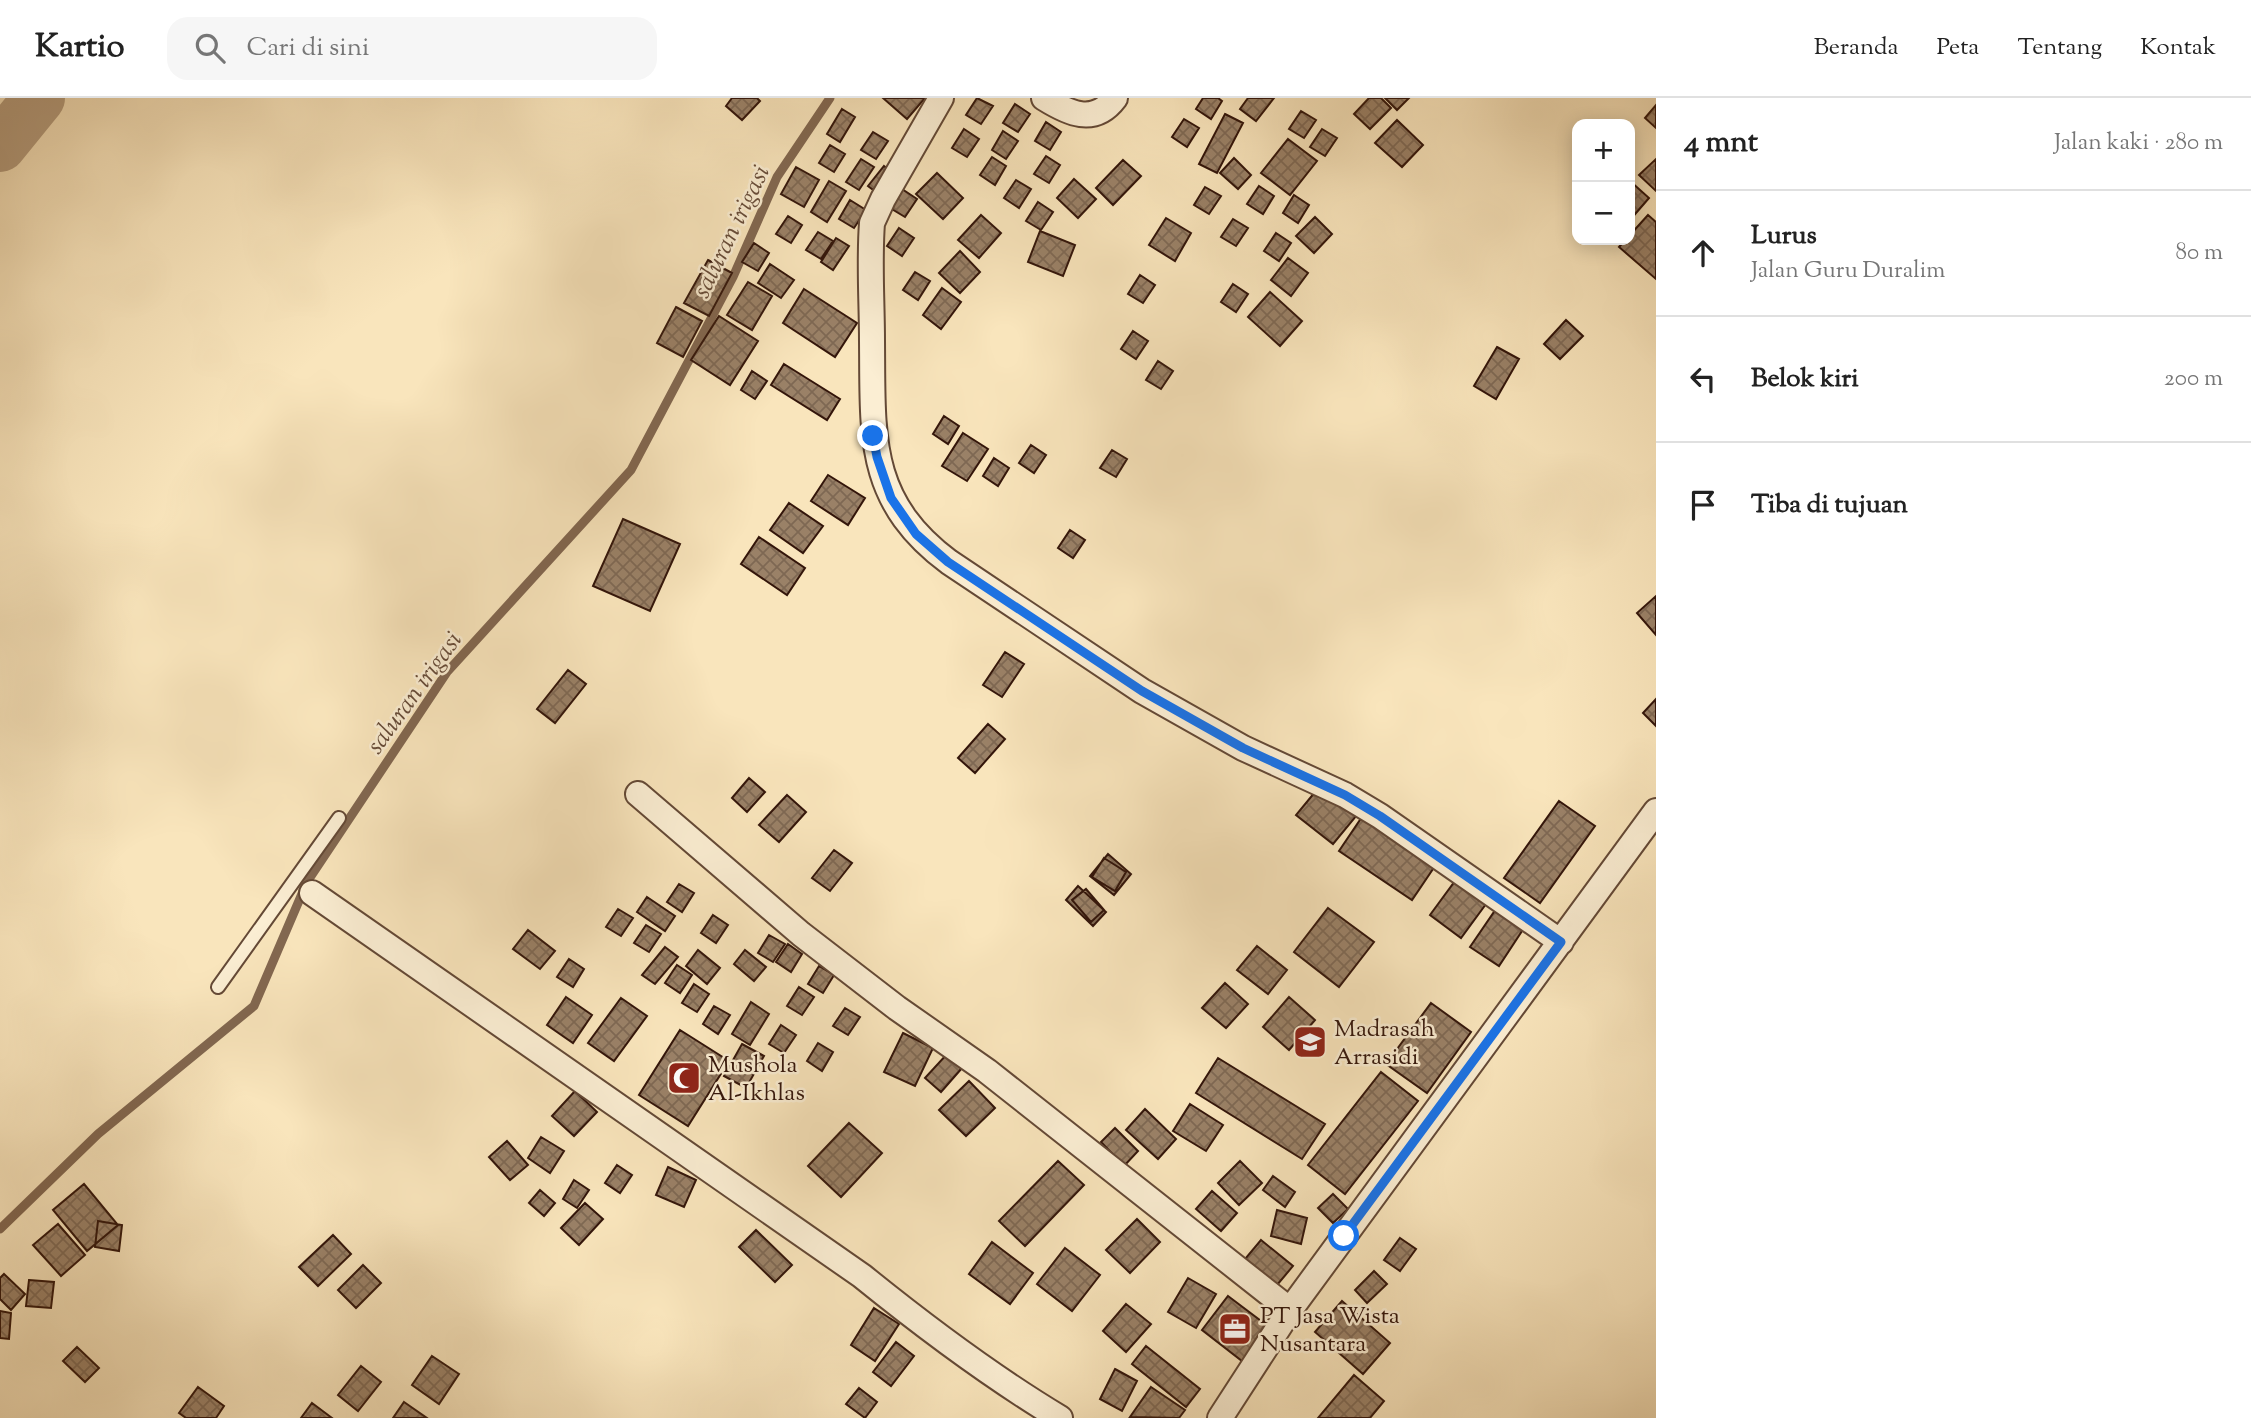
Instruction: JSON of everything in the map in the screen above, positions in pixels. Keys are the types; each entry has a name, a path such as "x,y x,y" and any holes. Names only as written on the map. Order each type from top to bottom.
{"street":[{"path":"941,98 872,223 873,436 883,478 903,517 923,541 948,562 1097,663 1243,748 1299,772 1357,802 1561,942"},
{"path":"1044,98 1063,110 1082,116 1101,111 1115,98"},
{"path":"638,794 801,934 897,1008 987,1071 1290,1310"},
{"path":"1220,1418 1290,1310 1656,811"},
{"path":"303,887 862,1276 974,1363 1060,1418"}],"lane":[{"path":"218,987 303,887 339,818"}],"building":[{"path":"732,98 757,98 760,101 742,120 726,106"},
{"path":"883,98 925,98 907,119"},
{"path":"977,98 993,106 981,124 966,115"},
{"path":"1203,98 1218,98 1222,101 1211,119 1196,109"},
{"path":"1248,98 1274,98 1256,121 1240,109"},
{"path":"1369,98 1381,98 1391,108 1370,129 1354,114"},
{"path":"1385,98 1409,98 1397,110"},
{"path":"1015,104 1030,114 1018,132 1003,123"},
{"path":"1656,105 1656,128 1645,118"},
{"path":"842,109 855,117 840,142 827,134"},
{"path":"1301,111 1316,120 1304,138 1289,129"},
{"path":"1225,114 1243,123 1217,173 1199,164"},
{"path":"1184,119 1199,128 1187,147 1172,137"},
{"path":"1397,120 1423,145 1402,167 1375,143"},
{"path":"1046,122 1061,132 1050,150 1035,141"},
{"path":"964,129 979,139 967,157 952,148"},
{"path":"1322,129 1337,138 1325,156 1310,147"},
{"path":"1003,131 1018,141 1006,159 992,150"},
{"path":"873,132 888,141 876,159 861,150"},
{"path":"1288,139 1317,161 1290,195 1261,173"},
{"path":"830,145 845,154 834,172 819,163"},
{"path":"1046,156 1060,165 1049,183 1034,174"},
{"path":"992,157 1006,166 995,185 980,175"},
{"path":"1234,158 1251,175 1238,189 1220,173"},
{"path":"861,159 874,167 859,190 846,182"},
{"path":"1656,159 1656,191 1639,175"},
{"path":"1123,160 1141,176 1113,205 1096,188"},
{"path":"884,166 895,175 880,195 868,186"},
{"path":"796,167 819,180 804,207 781,194"},
{"path":"937,173 963,198 943,219 916,194"},
{"path":"1074,179 1096,199 1078,218 1057,198"},
{"path":"1016,180 1031,189 1019,208 1004,198"},
{"path":"829,181 846,191 827,222 811,212"},
{"path":"1635,185 1649,198 1635,214"},
{"path":"1259,186 1274,196 1263,214 1247,204"},
{"path":"1205,187 1221,196 1209,214 1194,205"},
{"path":"902,189 917,199 905,217 890,208"},
{"path":"1294,195 1309,205 1298,223 1283,213"},
{"path":"850,200 866,210 854,228 839,219"},
{"path":"1038,202 1053,212 1041,230 1026,221"},
{"path":"981,215 1001,233 979,258 958,240"},
{"path":"1648,215 1656,222 1656,279 1619,247 1635,245 1635,229"},
{"path":"788,216 802,225 791,243 776,234"},
{"path":"1315,217 1332,234 1314,253 1296,236"},
{"path":"1166,218 1191,233 1175,261 1149,245"},
{"path":"1233,219 1248,228 1236,246 1221,237"},
{"path":"899,228 914,238 902,256 887,246"},
{"path":"1040,231 1075,245 1063,276 1028,262"},
{"path":"818,232 833,241 821,259 806,250"},
{"path":"1276,233 1291,243 1279,261 1264,251"},
{"path":"836,238 849,246 833,270 821,262"},
{"path":"754,243 769,253 758,271 742,262"},
{"path":"960,251 980,272 960,293 939,273"},
{"path":"1288,258 1308,273 1291,296 1271,280"},
{"path":"708,260 732,273 709,316 684,303"},
{"path":"770,264 794,280 781,298 758,283"},
{"path":"915,272 930,281 918,300 903,290"},
{"path":"1140,275 1155,285 1143,303 1128,294"},
{"path":"748,282 772,296 752,330 727,315"},
{"path":"1233,284 1248,294 1236,312 1221,302"},
{"path":"942,288 961,302 941,329 923,315"},
{"path":"804,289 857,323 835,357 783,323"},
{"path":"1270,292 1302,321 1280,346 1248,317"},
{"path":"676,307 702,321 683,357 657,343"},
{"path":"719,316 758,341 730,385 691,360"},
{"path":"1566,320 1583,336 1560,359 1544,344"},
{"path":"1133,331 1148,341 1136,359 1121,349"},
{"path":"1497,347 1519,359 1496,399 1474,386"},
{"path":"1158,361 1173,371 1161,389 1146,380"},
{"path":"784,364 840,399 827,420 771,385"},
{"path":"752,371 767,381 755,399 741,390"},
{"path":"944,416 959,426 948,444 933,434"},
{"path":"963,433 988,449 967,481 942,466"},
{"path":"1031,445 1046,455 1034,473 1019,463"},
{"path":"1112,450 1127,459 1116,477 1100,468"},
{"path":"994,458 1009,468 998,486 983,476"},
{"path":"828,475 865,498 848,525 811,501"},
{"path":"789,503 823,526 803,553 770,530"},
{"path":"623,519 680,544 650,611 593,586"},
{"path":"1070,530 1085,540 1073,558 1058,548"},
{"path":"759,537 805,568 787,595 741,564"},
{"path":"1656,596 1656,635 1637,613"},
{"path":"1005,652 1024,664 1002,697 983,685"},
{"path":"568,670 586,684 555,723 537,709"},
{"path":"1656,699 1656,726 1643,713"},
{"path":"988,724 1005,739 975,773 958,758"},
{"path":"749,778 765,792 747,812 732,798"},
{"path":"1320,786 1357,815 1333,844 1296,815"},
{"path":"787,795 806,812 779,842 759,825"},
{"path":"1559,801 1595,826 1540,903 1504,878"},
{"path":"1362,817 1435,866 1412,900 1339,851"},
{"path":"834,850 852,863 830,891 812,878"},
{"path":"1108,854 1131,874 1114,895 1090,876"},
{"path":"1104,858 1126,872 1115,891 1092,877"},
{"path":"1455,881 1486,904 1461,938 1430,915"},
{"path":"679,884 694,893 682,912 667,902"},
{"path":"1078,886 1106,912 1093,926 1066,900"},
{"path":"1086,889 1104,910 1091,922 1072,900"},
{"path":"647,897 675,916 665,931 637,912"},
{"name":"Madrasah Arrasidi","path":"1328,908 1374,942 1339,987 1294,952"},
{"path":"618,909 633,918 621,936 606,927"},
{"path":"1496,909 1524,928 1499,966 1470,947"},
{"path":"713,915 728,925 716,943 701,933"},
{"path":"646,925 661,934 649,952 634,943"},
{"path":"528,930 555,951 540,969 513,949"},
{"path":"769,935 785,944 773,962 758,953"},
{"path":"788,944 802,954 791,972 776,962"},
{"name":"Madrasah Arrasidi","path":"1257,946 1287,970 1268,994 1237,970"},
{"path":"665,947 678,957 655,984 642,975"},
{"path":"698,950 720,968 707,984 686,966"},
{"path":"745,950 766,967 754,981 734,964"},
{"path":"569,959 584,969 573,987 557,977"},
{"path":"677,965 692,975 680,993 665,983"},
{"path":"819,966 834,975 823,993 808,984"},
{"path":"1225,983 1248,1004 1226,1028 1202,1008"},
{"path":"694,984 709,994 697,1012 682,1003"},
{"path":"799,987 814,997 802,1015 787,1006"},
{"path":"566,997 592,1015 573,1043 547,1025"},
{"name":"Madrasah Arrasidi","path":"1289,997 1315,1020 1289,1050 1263,1027"},
{"path":"621,998 647,1016 614,1061 588,1043"},
{"path":"751,1002 769,1014 750,1045 732,1034"},
{"name":"Madrasah Arrasidi","path":"1431,1003 1471,1032 1427,1093 1386,1064"},
{"path":"714,1006 730,1015 718,1034 703,1024"},
{"path":"845,1008 860,1017 848,1035 833,1026"},
{"path":"781,1025 796,1035 784,1053 769,1044"},
{"name":"Mushola Al-Ikhlas","path":"680,1030 729,1061 688,1126 639,1095"},
{"path":"903,1033 933,1048 915,1086 884,1072"},
{"path":"818,1043 833,1052 822,1071 807,1061"},
{"path":"742,1044 764,1056 746,1088 724,1076"},
{"path":"946,1055 962,1068 941,1092 925,1078"},
{"name":"Madrasah Arrasidi","path":"1218,1058 1325,1124 1302,1159 1196,1093"},
{"name":"Madrasah Arrasidi","path":"1381,1072 1418,1101 1345,1194 1308,1165"},
{"path":"969,1081 995,1108 966,1136 939,1110"},
{"path":"575,1091 597,1112 574,1136 552,1116"},
{"path":"1190,1104 1223,1125 1206,1151 1173,1131"},
{"path":"1145,1109 1176,1139 1158,1159 1126,1130"},
{"path":"849,1123 882,1153 841,1197 808,1166"},
{"path":"1115,1128 1138,1151 1124,1166 1101,1142"},
{"path":"541,1137 564,1151 550,1173 528,1158"},
{"path":"507,1141 528,1165 510,1180 489,1157"},
{"path":"1058,1161 1084,1185 1025,1246 999,1221"},
{"path":"1240,1161 1262,1183 1239,1205 1218,1183"},
{"path":"617,1165 632,1175 620,1193 605,1183"},
{"path":"668,1167 696,1180 684,1207 656,1195"},
{"path":"1273,1176 1295,1192 1285,1207 1263,1190"},
{"path":"574,1180 589,1190 577,1208 563,1199"},
{"path":"84,1184 118,1225 87,1251 53,1210"},
{"path":"540,1190 555,1203 544,1216 529,1203"},
{"path":"1212,1191 1237,1213 1221,1231 1196,1209"},
{"path":"1333,1194 1348,1209 1333,1223 1318,1208"},
{"path":"585,1203 603,1219 579,1245 561,1228"},
{"path":"1277,1210 1307,1218 1301,1244 1271,1236"},
{"path":"1137,1219 1160,1242 1130,1273 1106,1250"},
{"path":"98,1221 122,1225 119,1251 95,1247"},
{"path":"58,1224 85,1255 61,1276 33,1245"},
{"path":"756,1230 792,1265 775,1282 739,1247"},
{"path":"333,1235 351,1254 318,1286 299,1267"},
{"path":"1400,1238 1416,1249 1400,1271 1384,1260"},
{"path":"1261,1240 1293,1266 1277,1285 1245,1259"},
{"path":"992,1242 1033,1273 1010,1304 969,1274"},
{"path":"1065,1248 1100,1275 1072,1311 1037,1284"},
{"path":"363,1265 381,1283 356,1308 338,1290"},
{"path":"1374,1271 1387,1284 1367,1303 1355,1290"},
{"path":"4,1274 25,1294 11,1310 0,1299 0,1278"},
{"path":"1188,1278 1216,1294 1196,1328 1168,1312"},
{"path":"29,1280 54,1282 51,1308 26,1306"},
{"name":"PT Jasa Wista Nusantara","path":"1228,1296 1269,1327 1242,1361 1202,1330"},
{"path":"1342,1301 1390,1343 1363,1374 1315,1332"},
{"path":"1126,1304 1151,1324 1126,1352 1103,1331"},
{"path":"874,1308 899,1324 875,1361 851,1345"},
{"path":"0,1311 11,1313 9,1339 0,1338"},
{"path":"896,1342 914,1356 891,1386 873,1372"},
{"path":"1146,1346 1200,1389 1186,1407 1132,1364"},
{"path":"77,1347 99,1368 85,1382 63,1361"},
{"path":"432,1356 459,1374 439,1404 412,1385"},
{"path":"361,1366 381,1382 358,1411 338,1395"},
{"path":"1115,1369 1137,1381 1122,1411 1100,1399"},
{"path":"1354,1375 1384,1401 1370,1418 1318,1418"},
{"path":"198,1387 224,1406 216,1418 186,1418 179,1413"},
{"path":"1151,1387 1185,1410 1179,1418 1130,1417"},
{"path":"859,1388 877,1402 865,1418 846,1404"},
{"path":"404,1402 427,1418 393,1418"},
{"path":"312,1403 332,1418 301,1418"}],"waterway":[{"path":"0,146 39,98"},
{"name":"saluran irigasi","path":"0,1229 98,1134 254,1006 307,882 447,672 631,470 733,277 777,177 830,98"}],"place":[{"name":"Madrasah Arrasidi","path":"1310,1042"},
{"name":"Mushola Al-Ikhlas","path":"684,1078"},
{"name":"PT Jasa Wista Nusantara","path":"1235,1329"}],"route":[{"path":"873,436 883,478 891,498 916,534 948,562 1142,691 1243,748 1299,772 1380,816 1561,942 1344,1236"}]}
